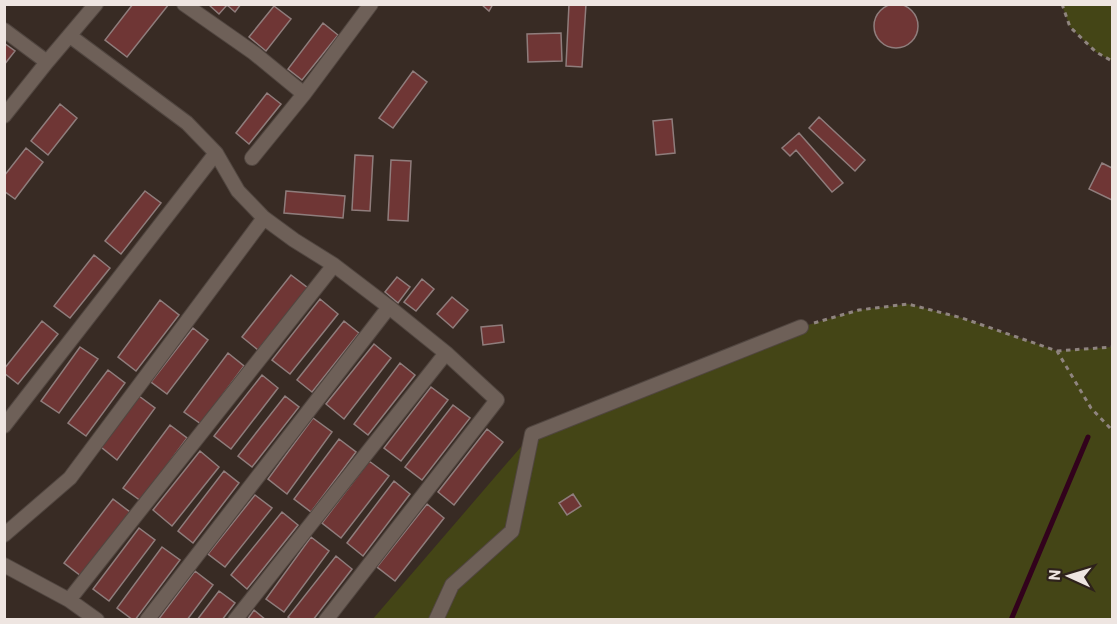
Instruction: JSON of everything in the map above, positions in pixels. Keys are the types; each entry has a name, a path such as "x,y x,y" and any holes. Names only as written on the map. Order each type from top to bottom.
{"street":[{"path":"4,116 96,4"},
{"path":"184,4 254,53 303,94"},
{"path":"252,158 371,4"},
{"path":"4,30 47,62"},
{"path":"70,36 187,123 216,153 238,191 264,218 334,265 389,307 446,353 497,400 326,620"},
{"path":"4,426 216,153"},
{"path":"4,535 70,477 264,218"},
{"path":"69,600 334,265"},
{"path":"147,620 389,307"},
{"path":"436,620 453,585 512,531 532,434 801,327"},
{"path":"235,620 446,353"},
{"path":"4,565 69,600 97,620"}],"path":[{"path":"1062,4 1070,27 1096,52 1113,61"},
{"path":"801,327 860,310 908,304 962,318 1057,351 1113,346"},
{"path":"1057,351 1091,408 1113,430"}],"shaded area":[{"path":"1062,5 1112,5 1112,61 1096,52 1070,27"},
{"path":"908,304 962,318 1057,351 1112,347 1112,619 372,620 532,434 801,327 859,310"}],"building":[{"path":"133,4 169,4 127,57 105,40"},
{"path":"208,4 241,4 235,12 227,5 219,14"},
{"path":"481,4 493,4 489,11"},
{"path":"569,4 586,4 582,67 566,66"},
{"path":"896,4 905,5 912,10 917,17 917,35 912,42 905,47 896,48 887,47 880,42 875,35 874,26 875,17 880,10 887,5"},
{"path":"274,6 291,19 266,51 249,37"},
{"path":"323,23 338,35 302,80 288,69"},
{"path":"561,33 562,61 528,62 527,34"},
{"path":"4,43 15,51 4,65"},
{"path":"413,71 427,82 393,128 379,118"},
{"path":"267,93 281,104 249,144 236,133"},
{"path":"60,104 77,118 48,155 31,141"},
{"path":"819,117 865,160 855,171 809,128"},
{"path":"672,119 675,153 656,155 653,121"},
{"path":"799,133 843,183 832,192 796,150 790,156 782,148"},
{"path":"26,148 43,162 15,199 4,191 4,176"},
{"path":"355,155 373,156 370,211 352,210"},
{"path":"391,160 411,161 408,221 388,220"},
{"path":"1102,163 1112,168 1112,200 1089,189"},
{"path":"145,191 161,203 121,254 105,241"},
{"path":"286,191 345,196 343,218 284,213"},
{"path":"94,255 110,268 70,318 54,306"},
{"path":"291,275 308,288 258,350 242,337"},
{"path":"397,277 410,287 398,303 385,292"},
{"path":"422,279 434,289 416,311 404,302"},
{"path":"452,297 468,310 453,328 437,314"},
{"path":"320,299 338,314 290,374 272,360"},
{"path":"160,300 179,315 136,371 118,357"},
{"path":"42,321 58,334 18,384 4,373 4,369"},
{"path":"344,321 359,333 312,392 297,380"},
{"path":"502,325 504,342 483,345 481,327"},
{"path":"193,328 208,340 167,394 151,382"},
{"path":"374,344 391,358 344,419 326,404"},
{"path":"80,347 98,359 59,413 41,401"},
{"path":"228,353 244,366 201,424 184,412"},
{"path":"400,363 415,375 368,435 354,424"},
{"path":"108,370 125,383 86,436 68,423"},
{"path":"262,375 278,388 231,449 214,436"},
{"path":"431,387 448,400 401,461 384,448"},
{"path":"139,396 155,408 117,460 101,447"},
{"path":"285,396 299,407 252,467 238,456"},
{"path":"453,405 470,418 422,480 405,467"},
{"path":"313,418 332,432 287,494 268,479"},
{"path":"170,425 187,438 141,501 123,488"},
{"path":"487,429 503,442 454,505 438,492"},
{"path":"339,439 356,452 311,512 294,499"},
{"path":"200,451 219,467 172,526 153,510"},
{"path":"369,461 389,476 341,538 322,523"},
{"path":"224,471 239,483 193,543 178,531"},
{"path":"394,481 410,494 363,556 347,543"},
{"path":"573,494 581,506 567,515 559,503"},
{"path":"255,495 272,508 225,567 208,554"},
{"path":"113,499 130,512 81,576 64,563"},
{"path":"427,504 444,518 395,581 377,567"},
{"path":"282,512 298,525 247,589 231,575"},
{"path":"139,528 155,540 109,601 93,589"},
{"path":"311,537 329,551 284,612 266,599"},
{"path":"162,547 180,560 133,620 117,608"},
{"path":"336,556 352,569 313,620 292,620 288,617"},
{"path":"195,571 213,585 187,620 158,620"},
{"path":"219,591 235,603 222,620 197,620"},
{"path":"254,610 266,620 247,620"}],"waterway":[{"path":"1011,620 1088,437"}]}
